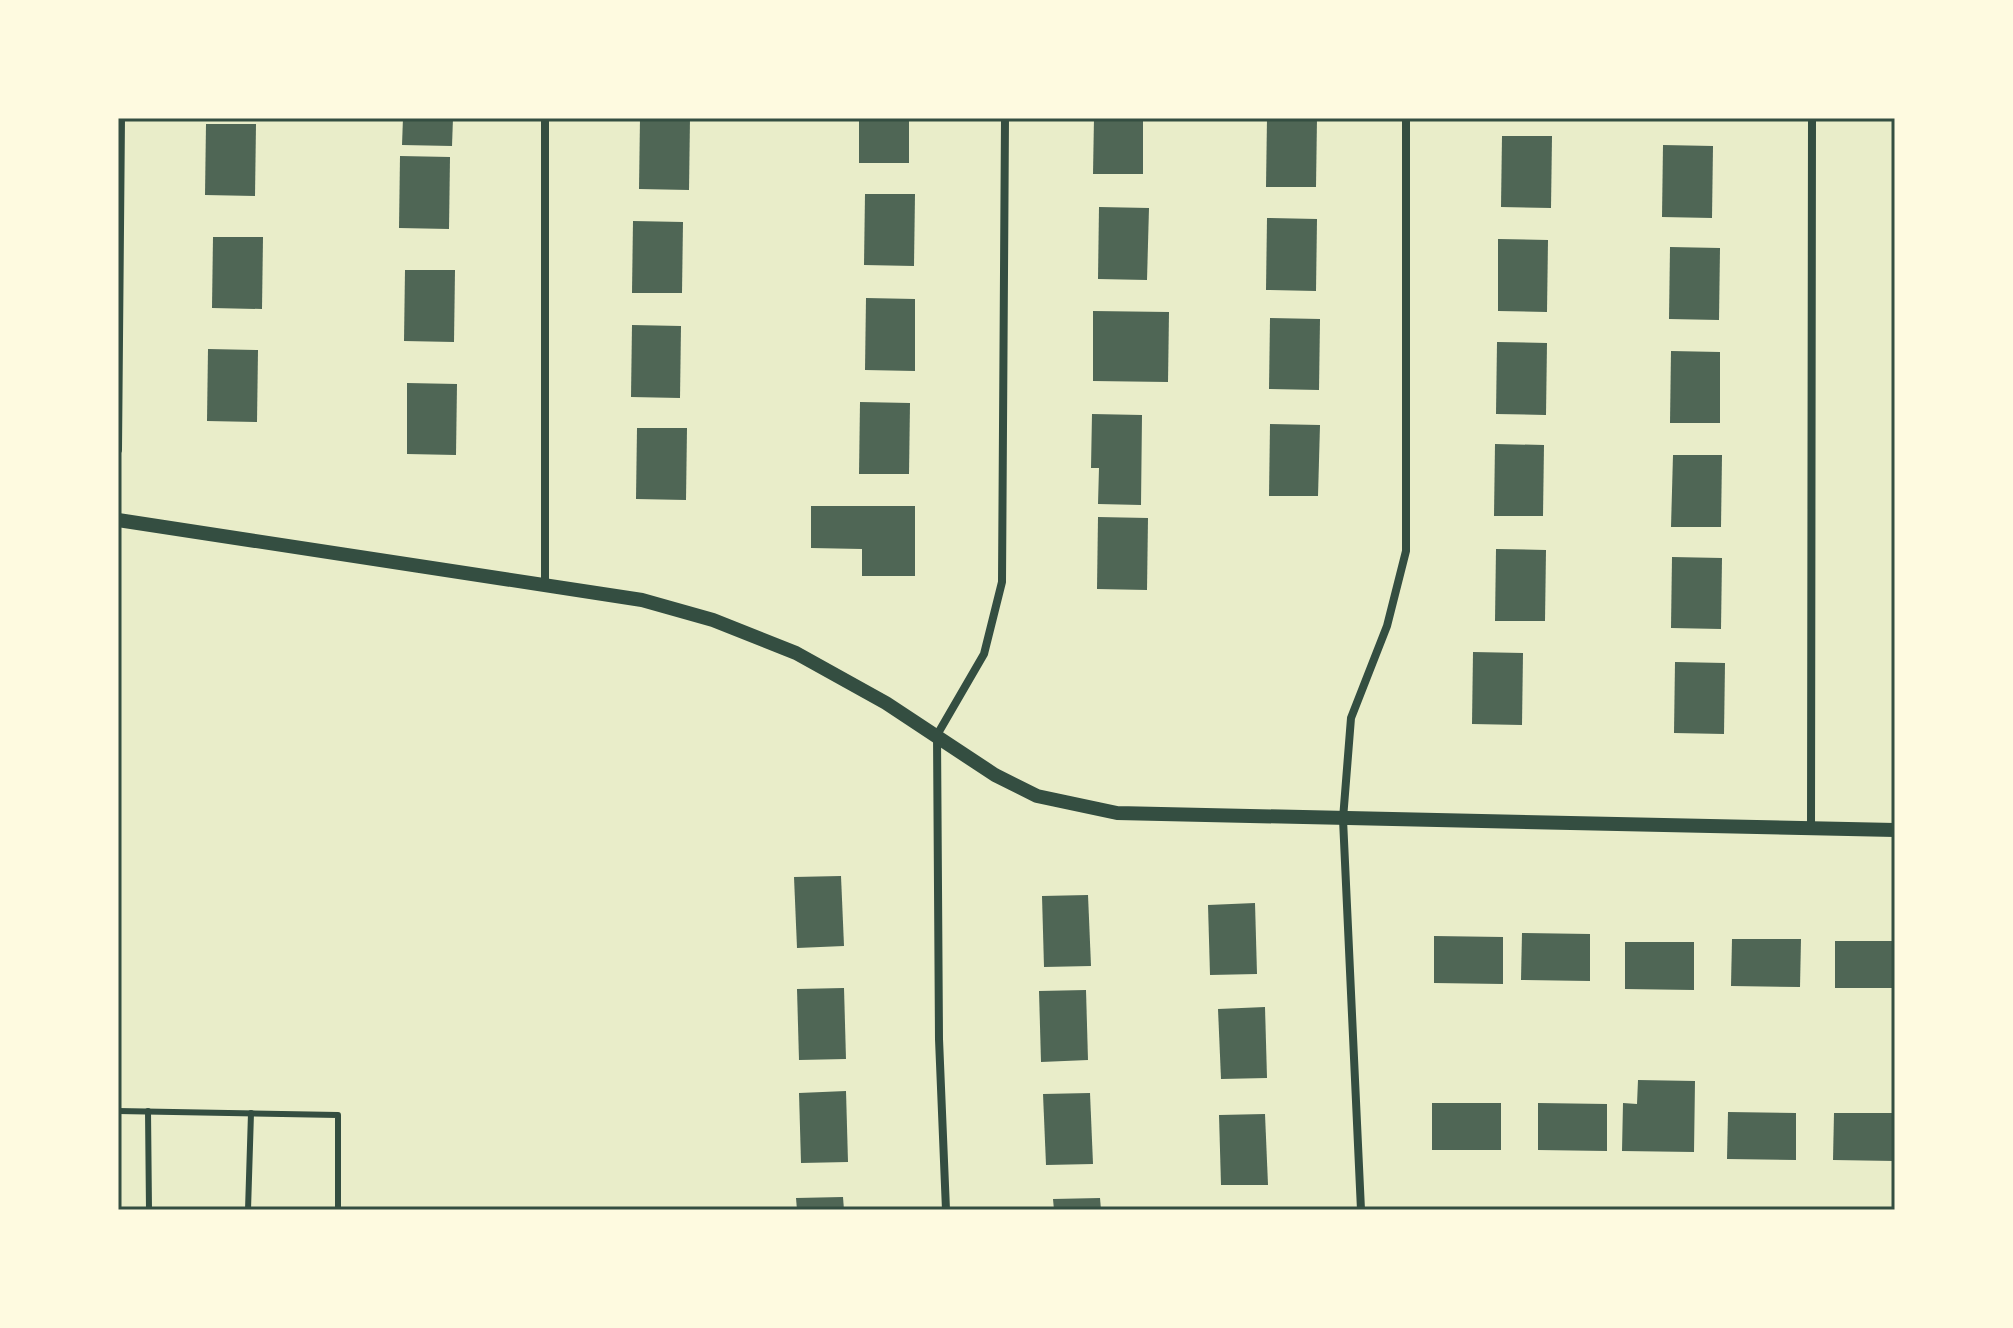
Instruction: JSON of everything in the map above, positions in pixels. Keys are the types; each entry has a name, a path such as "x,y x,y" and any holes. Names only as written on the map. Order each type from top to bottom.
{"street":[{"path":"118,450 121,118"},
{"path":"545,118 545,585"},
{"path":"946,1210 939,1039 937,735 984,654 1002,582 1005,118"},
{"path":"1361,1210 1343,819 1351,718 1387,626 1406,551 1406,118"},
{"path":"1811,829 1812,118"},
{"path":"118,520 642,600 713,620 796,653 937,735 995,775 1037,796 1117,813 1895,830"}],"lane":[{"path":"118,1111 338,1115 338,1210"},
{"path":"148,1111 149,1210"},
{"path":"248,1210 251,1113"}],"building":[{"path":"403,118 453,118 452,146 402,145"},
{"path":"640,118 690,118 689,190 639,189"},
{"path":"859,118 909,118 909,163 859,163"},
{"path":"1094,118 1143,118 1143,174 1093,174"},
{"path":"1267,118 1317,118 1316,187 1266,187"},
{"path":"206,124 256,124 255,196 205,195"},
{"path":"1502,136 1552,136 1551,208 1501,207"},
{"path":"1663,145 1713,146 1712,218 1662,217"},
{"path":"400,156 450,157 449,229 399,228"},
{"path":"865,194 915,194 914,266 864,265"},
{"path":"1099,207 1149,208 1147,280 1098,279"},
{"path":"1267,218 1317,219 1316,291 1266,290"},
{"path":"633,221 683,222 682,293 632,293"},
{"path":"213,237 263,237 262,309 212,308"},
{"path":"1498,239 1548,240 1547,312 1498,311"},
{"path":"1670,247 1720,248 1719,320 1669,319"},
{"path":"405,270 455,270 454,342 404,341"},
{"path":"866,298 915,299 915,371 865,370"},
{"path":"1093,311 1169,312 1168,382 1093,381"},
{"path":"1270,318 1320,319 1319,390 1269,389"},
{"path":"632,325 681,326 680,398 631,397"},
{"path":"1497,342 1547,343 1546,415 1496,414"},
{"path":"208,349 258,350 257,422 207,421"},
{"path":"1671,351 1720,352 1720,423 1670,423"},
{"path":"407,383 457,384 456,455 407,454"},
{"path":"860,402 910,403 909,474 859,474"},
{"path":"1092,414 1142,415 1141,505 1098,504 1099,468 1091,468"},
{"path":"1270,424 1320,425 1318,496 1269,496"},
{"path":"637,428 687,428 686,500 636,499"},
{"path":"1495,444 1544,445 1543,516 1494,516"},
{"path":"1673,455 1722,455 1721,527 1671,527"},
{"path":"811,506 915,506 915,576 862,576 862,549 811,548"},
{"path":"1098,517 1148,518 1147,590 1097,589"},
{"path":"1496,549 1546,550 1545,621 1495,621"},
{"path":"1672,557 1722,558 1721,629 1671,628"},
{"path":"1473,652 1523,653 1522,725 1472,724"},
{"path":"1675,662 1725,663 1724,734 1674,733"},
{"path":"841,876 844,946 797,948 794,877"},
{"path":"1088,895 1091,966 1044,967 1042,896"},
{"path":"1255,903 1257,974 1210,975 1208,905"},
{"path":"1522,933 1590,934 1590,981 1521,980"},
{"path":"1434,936 1503,937 1503,984 1434,983"},
{"path":"1732,939 1801,939 1800,987 1731,986"},
{"path":"1835,941 1895,941 1895,988 1835,988"},
{"path":"1625,942 1694,942 1694,990 1625,989"},
{"path":"844,988 846,1059 799,1060 797,989"},
{"path":"1086,990 1088,1060 1041,1062 1039,991"},
{"path":"1265,1007 1267,1078 1221,1079 1218,1009"},
{"path":"1638,1080 1695,1081 1694,1152 1622,1151 1623,1103 1637,1104"},
{"path":"846,1091 848,1162 801,1163 799,1093"},
{"path":"1090,1093 1093,1164 1046,1165 1043,1094"},
{"path":"1432,1103 1501,1103 1501,1150 1432,1150"},
{"path":"1538,1103 1607,1104 1607,1151 1538,1150"},
{"path":"1728,1112 1796,1113 1796,1160 1727,1159"},
{"path":"1834,1113 1895,1113 1895,1161 1833,1160"},
{"path":"1265,1114 1268,1185 1221,1185 1219,1115"},
{"path":"843,1197 844,1210 797,1210 796,1198"},
{"path":"1100,1198 1101,1210 1054,1210 1053,1199"}]}
